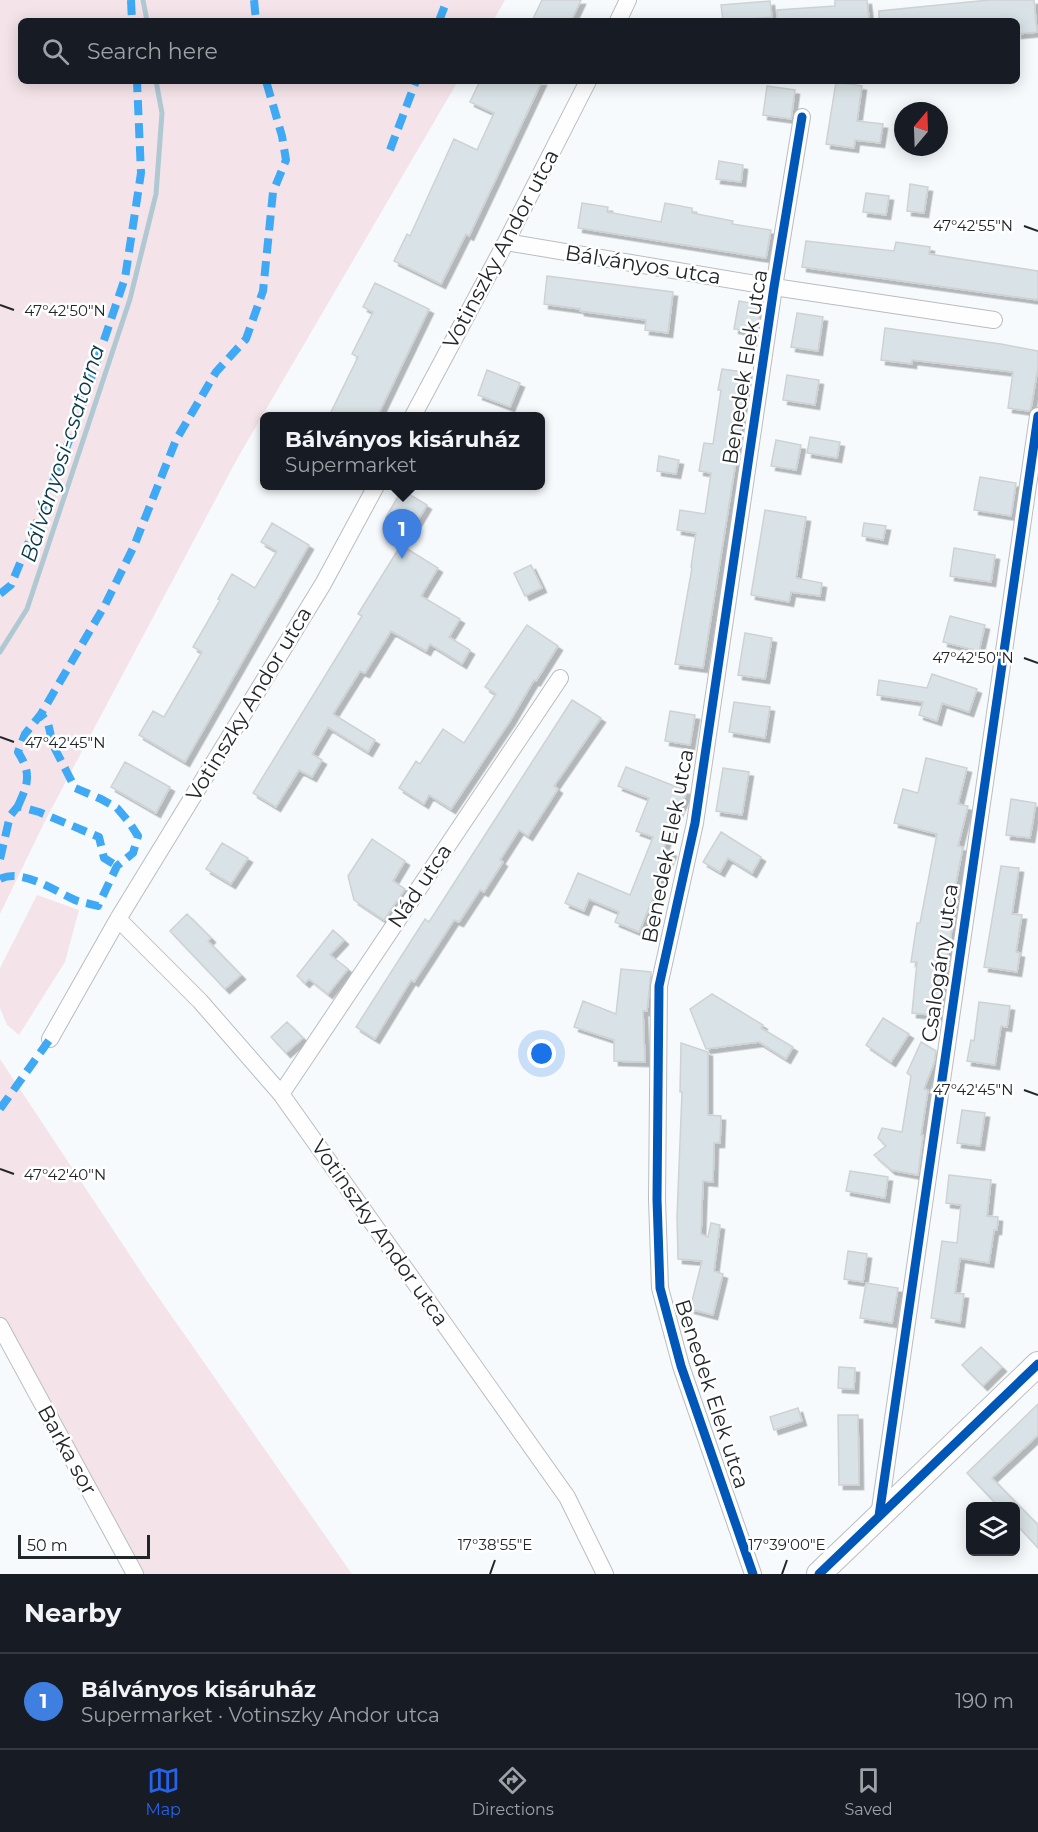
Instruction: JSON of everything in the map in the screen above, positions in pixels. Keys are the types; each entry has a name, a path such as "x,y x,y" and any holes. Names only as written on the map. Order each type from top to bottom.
{"main road":[{"path":"819,1574 1038,1364"}],"street":[{"path":"619,18 628,0"},
{"name":"Votinszky Andor utca","path":"416,412 586,84"},
{"name":"Benedek Elek utca","path":"753,1574 681,1366 660,1288 657,1199 658,986 695,823 774,287 802,117"},
{"name":"Bálványos utca","path":"506,242 774,287 994,320"},
{"name":"Csalogány utca","path":"879,1516 1038,416"},
{"name":"Votinszky Andor utca","path":"50,1039 118,919 323,584 374,490"},
{"name":"Nád utca","path":"281,1094 560,678"},
{"name":"Votinszky Andor utca","path":"118,919 200,1001 281,1094 567,1497 605,1574"},
{"name":"Barka sor","path":"0,1326 135,1574"}],"shaded area":[{"path":"0,0 505,0 495,18 18,18 18,84 456,84 264,412 260,412 260,420 45,821 0,914"},
{"path":"37,895 79,910 65,962 19,1035 7,1025 0,1008 0,968"},
{"path":"0,1059 147,1281 352,1574 144,1574 0,1329"}],"building":[{"path":"542,0 581,0 572,18 533,18"},
{"path":"835,0 867,0 869,18 777,18 777,10 835,6"},
{"path":"989,0 1034,0 1037,32 1020,34 1020,18 879,18 879,11"},
{"path":"770,1 772,17 723,18 721,5"},
{"path":"479,84 541,84 469,236 466,234 441,284 394,261 407,234 410,236 454,139 477,150 494,113 470,102"},
{"path":"836,84 862,86 857,121 883,124 880,143 855,140 854,148 826,144"},
{"path":"767,86 795,90 791,119 763,115"},
{"path":"719,161 743,165 741,182 716,179"},
{"path":"910,184 928,187 924,213 907,211"},
{"path":"866,193 889,196 886,215 863,212"},
{"path":"582,203 608,207 607,212 661,222 665,203 692,208 692,213 733,221 732,224 771,230 766,258 578,228"},
{"path":"806,241 894,251 896,242 930,247 929,254 1038,271 1038,300 802,267"},
{"path":"547,276 673,292 668,333 645,330 646,320 544,304"},
{"path":"375,283 429,309 379,412 331,412 358,357 352,354 373,312 363,307"},
{"path":"739,301 761,305 757,333 734,329"},
{"path":"797,313 823,317 818,351 791,347"},
{"path":"885,328 1038,351 1038,367 1031,408 1029,411 1008,408 1013,372 912,360 912,364 881,360"},
{"path":"722,369 750,373 703,668 675,664 696,533 677,530 680,510 705,514 711,473 699,471 704,443 713,444"},
{"path":"487,370 520,383 510,407 478,395"},
{"path":"787,375 819,380 815,405 783,400"},
{"path":"810,437 840,442 837,458 807,453"},
{"path":"776,440 801,445 796,470 771,466"},
{"path":"659,456 679,460 676,474 657,471"},
{"path":"980,477 1016,483 1011,516 974,510"},
{"path":"402,490 427,505 411,532 386,517"},
{"path":"765,510 806,517 796,578 822,583 820,596 791,592 789,602 751,595"},
{"path":"272,523 309,545 185,762 139,735 153,711 164,717 202,652 193,647 232,574 255,588 277,551 261,542"},
{"path":"864,523 886,526 883,540 862,536"},
{"path":"401,545 438,568 421,596 460,619 449,637 470,650 462,664 430,644 426,651 391,631 365,673 360,671 333,714 375,740 368,752 328,727 312,754 322,760 312,777 299,770 276,807 253,793 362,616 358,614"},
{"path":"954,548 995,555 991,582 950,576"},
{"path":"531,565 542,588 525,596 514,573"},
{"path":"950,616 985,625 979,651 943,642"},
{"path":"527,625 558,646 451,809 429,795 424,804 399,788 416,761 420,764 443,729 464,743 496,694 485,687"},
{"path":"745,633 772,638 765,679 738,675"},
{"path":"932,674 977,689 969,712 942,703 937,721 919,715 923,702 877,695 879,680 927,688"},
{"path":"572,700 601,718 554,786 558,789 528,836 519,830 484,892 480,890 459,922 454,920 414,982 411,980 375,1039 356,1027 425,919 429,922"},
{"path":"734,702 770,707 765,738 729,732"},
{"path":"670,711 695,715 690,745 665,741"},
{"path":"926,758 967,768 958,804 968,806 958,846 963,847 955,888 958,888 950,927 952,928 945,966 940,1016 912,1013 917,962 911,962 917,923 920,923 937,834 894,823 903,789 918,793"},
{"path":"125,762 170,787 156,813 111,787"},
{"path":"626,767 687,791 681,806 676,805 680,807 663,849 672,852 639,932 615,922 619,912 589,899 584,911 565,903 578,873 630,895 653,837 636,831 649,798 618,786"},
{"path":"723,768 749,772 742,815 716,811"},
{"path":"1011,799 1036,803 1030,838 1006,835"},
{"path":"721,832 761,857 752,873 728,858 720,872 703,862"},
{"path":"372,839 405,861 393,881 405,889 384,920 354,900 348,876"},
{"path":"222,843 248,858 231,884 206,869"},
{"path":"1001,866 1019,868 1012,914 1022,915 1016,952 1020,953 1017,972 984,967"},
{"path":"187,914 211,938 208,941 241,975 225,989 170,931"},
{"path":"333,930 344,940 330,955 348,969 328,994 309,979 305,983 297,976"},
{"path":"621,969 651,972 647,1011 643,1011 645,1062 614,1061 614,1040 574,1027 583,1001 616,1014"},
{"path":"712,994 763,1025 761,1028 793,1047 786,1059 759,1042 706,1049 690,1009"},
{"path":"979,1002 1010,1006 1007,1027 1001,1026 995,1065 967,1061 971,1040 974,1041"},
{"path":"883,1018 909,1034 891,1062 866,1045"},
{"path":"287,1022 303,1038 286,1053 271,1037"},
{"path":"921,1042 936,1051 924,1089 928,1090 918,1175 891,1170 874,1155 886,1146 878,1138 882,1128 902,1132 911,1076 907,1073"},
{"path":"681,1043 708,1052 708,1115 721,1116 720,1143 714,1143 713,1182 703,1181 701,1234 708,1237 711,1223 720,1225 714,1271 723,1274 713,1315 690,1309 702,1261 678,1259"},
{"path":"962,1110 985,1113 980,1146 957,1143"},
{"path":"850,1171 888,1177 885,1198 846,1191"},
{"path":"949,1175 991,1180 987,1216 998,1217 989,1263 960,1258 955,1293 964,1294 960,1323 931,1318 942,1241 957,1243 961,1205 946,1203"},
{"path":"848,1251 867,1254 863,1282 844,1279"},
{"path":"866,1283 898,1288 892,1323 860,1318"},
{"path":"981,1347 1002,1367 983,1386 962,1365"},
{"path":"839,1367 855,1368 854,1389 838,1388"},
{"path":"1038,1404 1038,1435 992,1478 1015,1502 994,1502 967,1473"},
{"path":"798,1408 802,1421 774,1430 770,1417"},
{"path":"838,1415 858,1415 859,1485 839,1485"},
{"path":"1020,1507 1038,1525 1038,1548 1020,1528"}],"waterway":[{"name":"Bálványosi-csatorna","path":"143,0 146,18"},
{"name":"Bálványosi-csatorna","path":"0,652 27,609 130,299 156,194 162,113 157,84"}],"marked path":[{"path":"131,0 132,18"},
{"path":"254,0 256,18"},
{"path":"440,18 447,0"},
{"path":"0,594 11,585 37,522 76,423 125,278 141,173 137,84"},
{"path":"18,806 27,779 27,773 18,752 25,734 41,714 105,605 134,546 176,440 216,372 246,339 263,291 273,192 286,160 282,136 267,84"},
{"path":"390,150 415,84"},
{"path":"0,879 9,876 28,878 75,900 98,906 117,866 133,853 138,836 117,808 75,788 53,745 48,723 41,714"},
{"path":"0,859 10,816 18,806 39,812 99,837 104,858 117,866"},
{"path":"0,1109 50,1039"}],"cycle path":[{"path":"753,1574 681,1366 660,1288 657,1199 659,986 695,823 774,287 802,117"},
{"path":"879,1516 1038,416"},
{"path":"819,1574 1038,1364"}],"place":[{"name":"Bálványos kisáruház","path":"402,559"}]}
